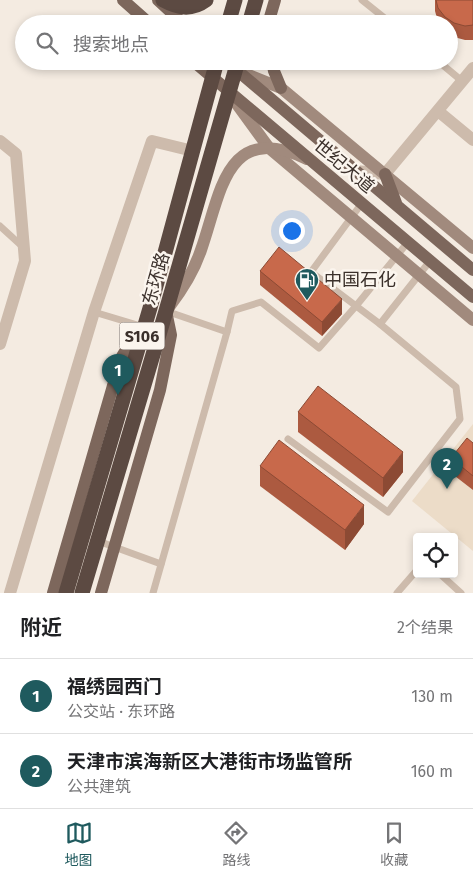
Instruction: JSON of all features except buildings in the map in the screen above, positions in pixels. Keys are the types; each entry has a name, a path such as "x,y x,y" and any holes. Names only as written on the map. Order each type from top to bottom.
{"highway":[{"path":"163,0 183,8 193,7 206,0"},
{"path":"231,15 235,0"},
{"path":"252,15 256,0"},
{"name":"东环路","path":"66,593 145,327 215,70"},
{"name":"东环路","path":"82,593 166,311 233,70"}],"main road":[{"path":"122,0 140,15"},
{"path":"157,0 174,15"},
{"path":"271,15 275,0"},
{"name":"世纪大道","path":"204,70 473,297"},
{"name":"世纪大道","path":"243,70 356,171 473,270"},
{"path":"248,70 281,88 473,248"},
{"path":"274,70 281,88"},
{"path":"228,92 269,148 473,320"},
{"path":"101,593 160,390 171,335 166,311 195,267 220,189 227,174 250,151 269,148 282,150 313,162"},
{"path":"384,174 396,205"},
{"path":"53,593 121,358 133,338 145,327"}],"street":[{"path":"356,171 384,174 473,68"},
{"path":"438,111 473,140"},
{"path":"0,141 16,154 25,261 3,321 0,344"},
{"path":"10,593 94,312 152,141 193,152"}],"lane":[{"path":"362,0 381,15"},
{"path":"449,70 462,81"},
{"path":"288,439 388,512 460,419 456,387 380,324 311,272 362,203"},
{"path":"0,226 24,248"},
{"path":"153,593 232,310 262,302 319,348 408,242"},
{"path":"380,324 430,261"},
{"path":"166,311 227,332"},
{"path":"94,312 145,327"},
{"path":"97,541 161,564"},
{"path":"396,593 413,574"},
{"path":"444,578 461,593"}],"shaded area":[{"path":"473,424 473,551 458,539 458,533 451,533 412,501"}],"place":[{"name":"中国石化","path":"307,301"},
{"name":"福绣园西门","path":"118,395"},
{"name":"天津市滨海新区大港街市场监管所","path":"447,489"}]}
